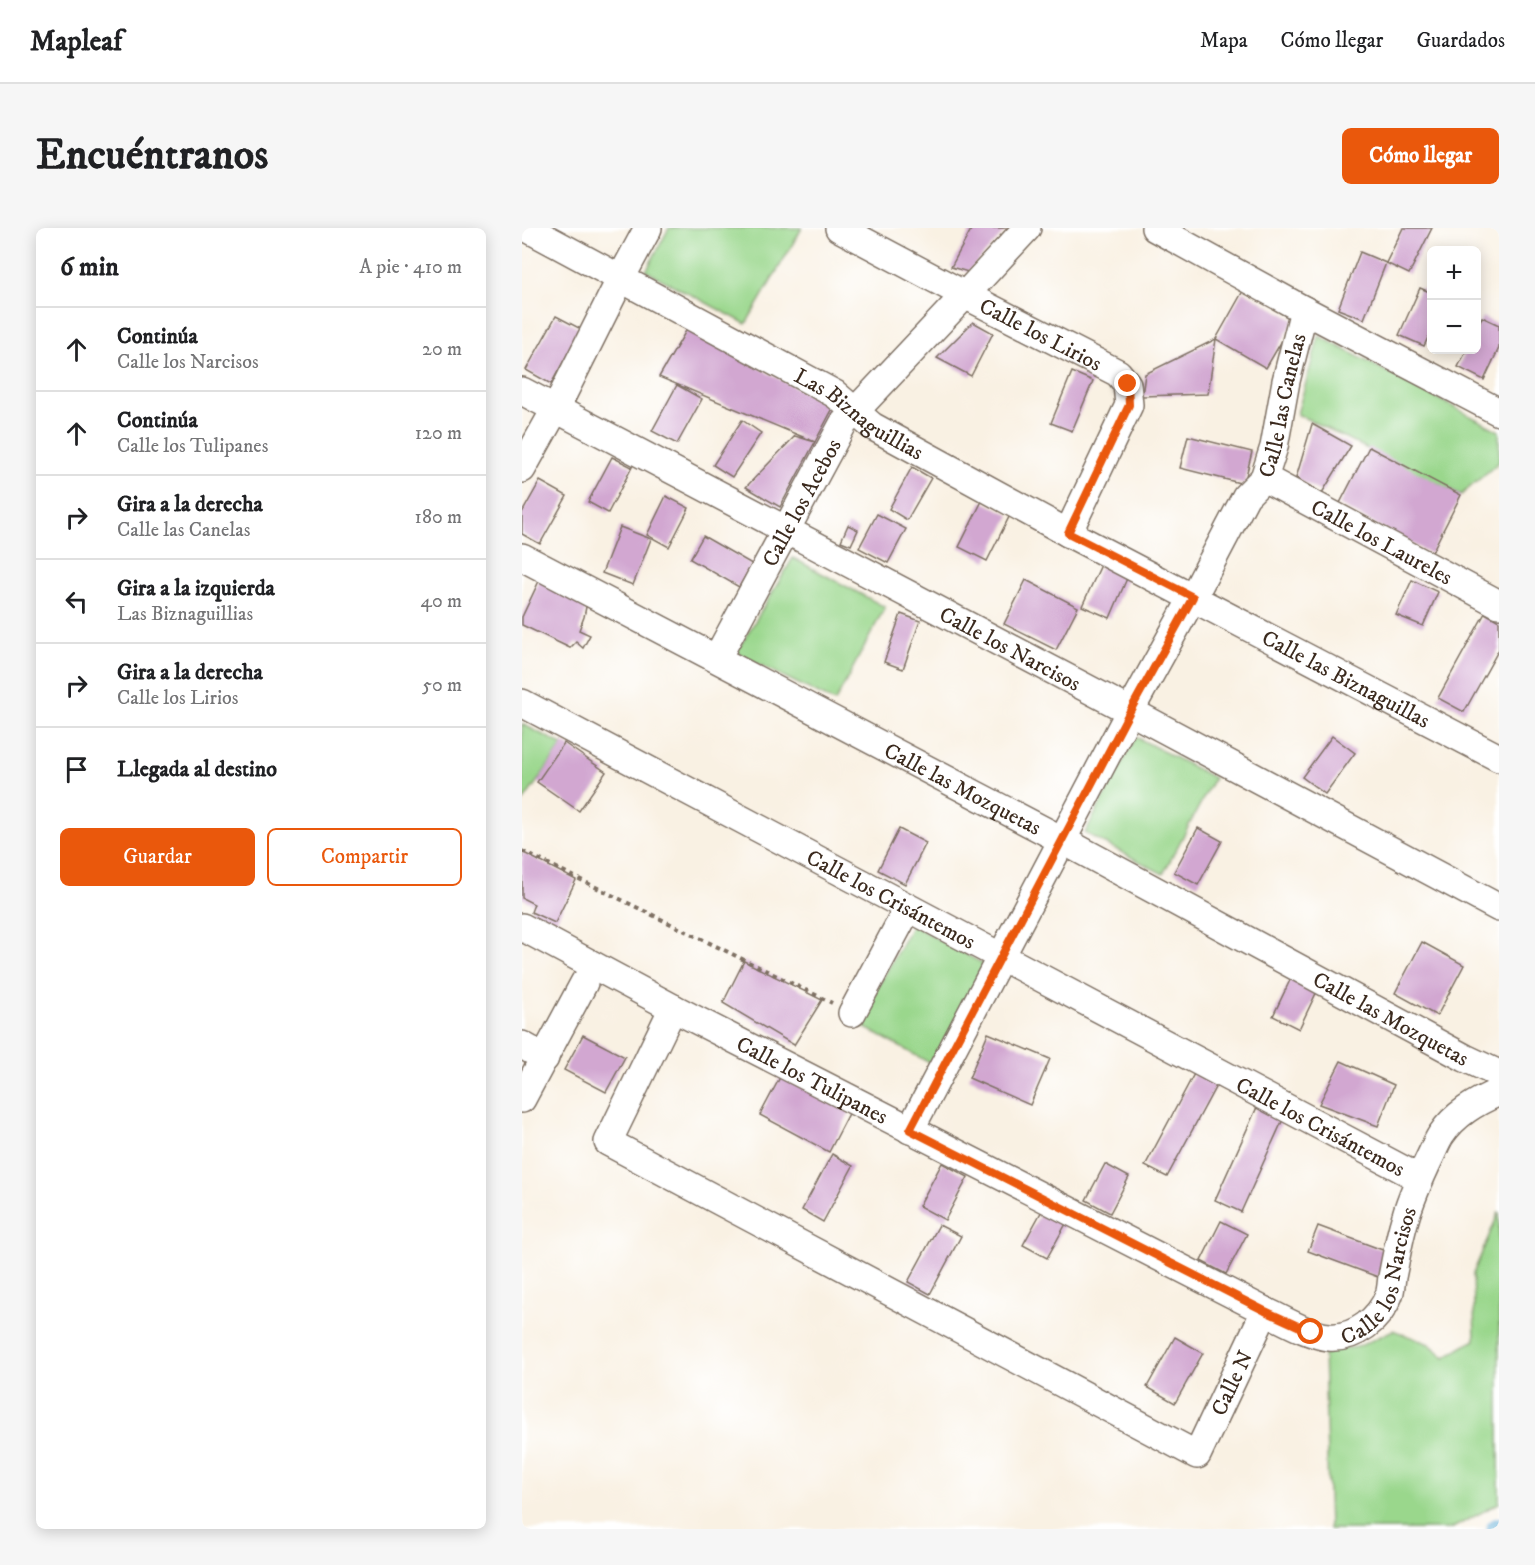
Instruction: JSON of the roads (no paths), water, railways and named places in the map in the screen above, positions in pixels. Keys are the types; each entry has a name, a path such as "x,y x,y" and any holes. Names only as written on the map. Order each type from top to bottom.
{"street":[{"name":"Las Biznaguillias","path":"527,228 835,394 872,426 1068,533 1193,597"},
{"path":"522,469 556,408 648,228"},
{"name":"Calle los Lirios","path":"839,228 1118,373 1128,384 1129,405 1068,533"},
{"name":"Calle los Acebos","path":"717,658 843,424 1027,228"},
{"path":"1155,228 1304,310 1499,412"},
{"name":"Calle las Canelas","path":"910,1130 1245,496 1264,478 1274,447 1286,381 1304,310"},
{"name":"Calle los Narcisos","path":"522,391 1499,908"},
{"name":"Calle los Laureles","path":"1264,478 1499,604"},
{"name":"Calle las Mozquetas","path":"522,557 1062,840 1465,1058 1499,1074"},
{"name":"Calle las Biznaguillas","path":"1193,597 1499,758"},
{"name":"Calle los Crisántemos","path":"522,703 1419,1178"},
{"path":"852,1013 908,908"},
{"name":"Calle los Tulipanes","path":"522,927 673,1008 1265,1311"},
{"path":"522,1099 534,1052 584,983"},
{"name":"Calle N","path":"673,1008 608,1142 1197,1455 1265,1311"},
{"name":"Calle los Narcisos","path":"1265,1311 1311,1332 1328,1337 1343,1336 1358,1331 1370,1323 1381,1311 1389,1295 1405,1219 1419,1178 1440,1136 1462,1112 1499,1092"}]}
